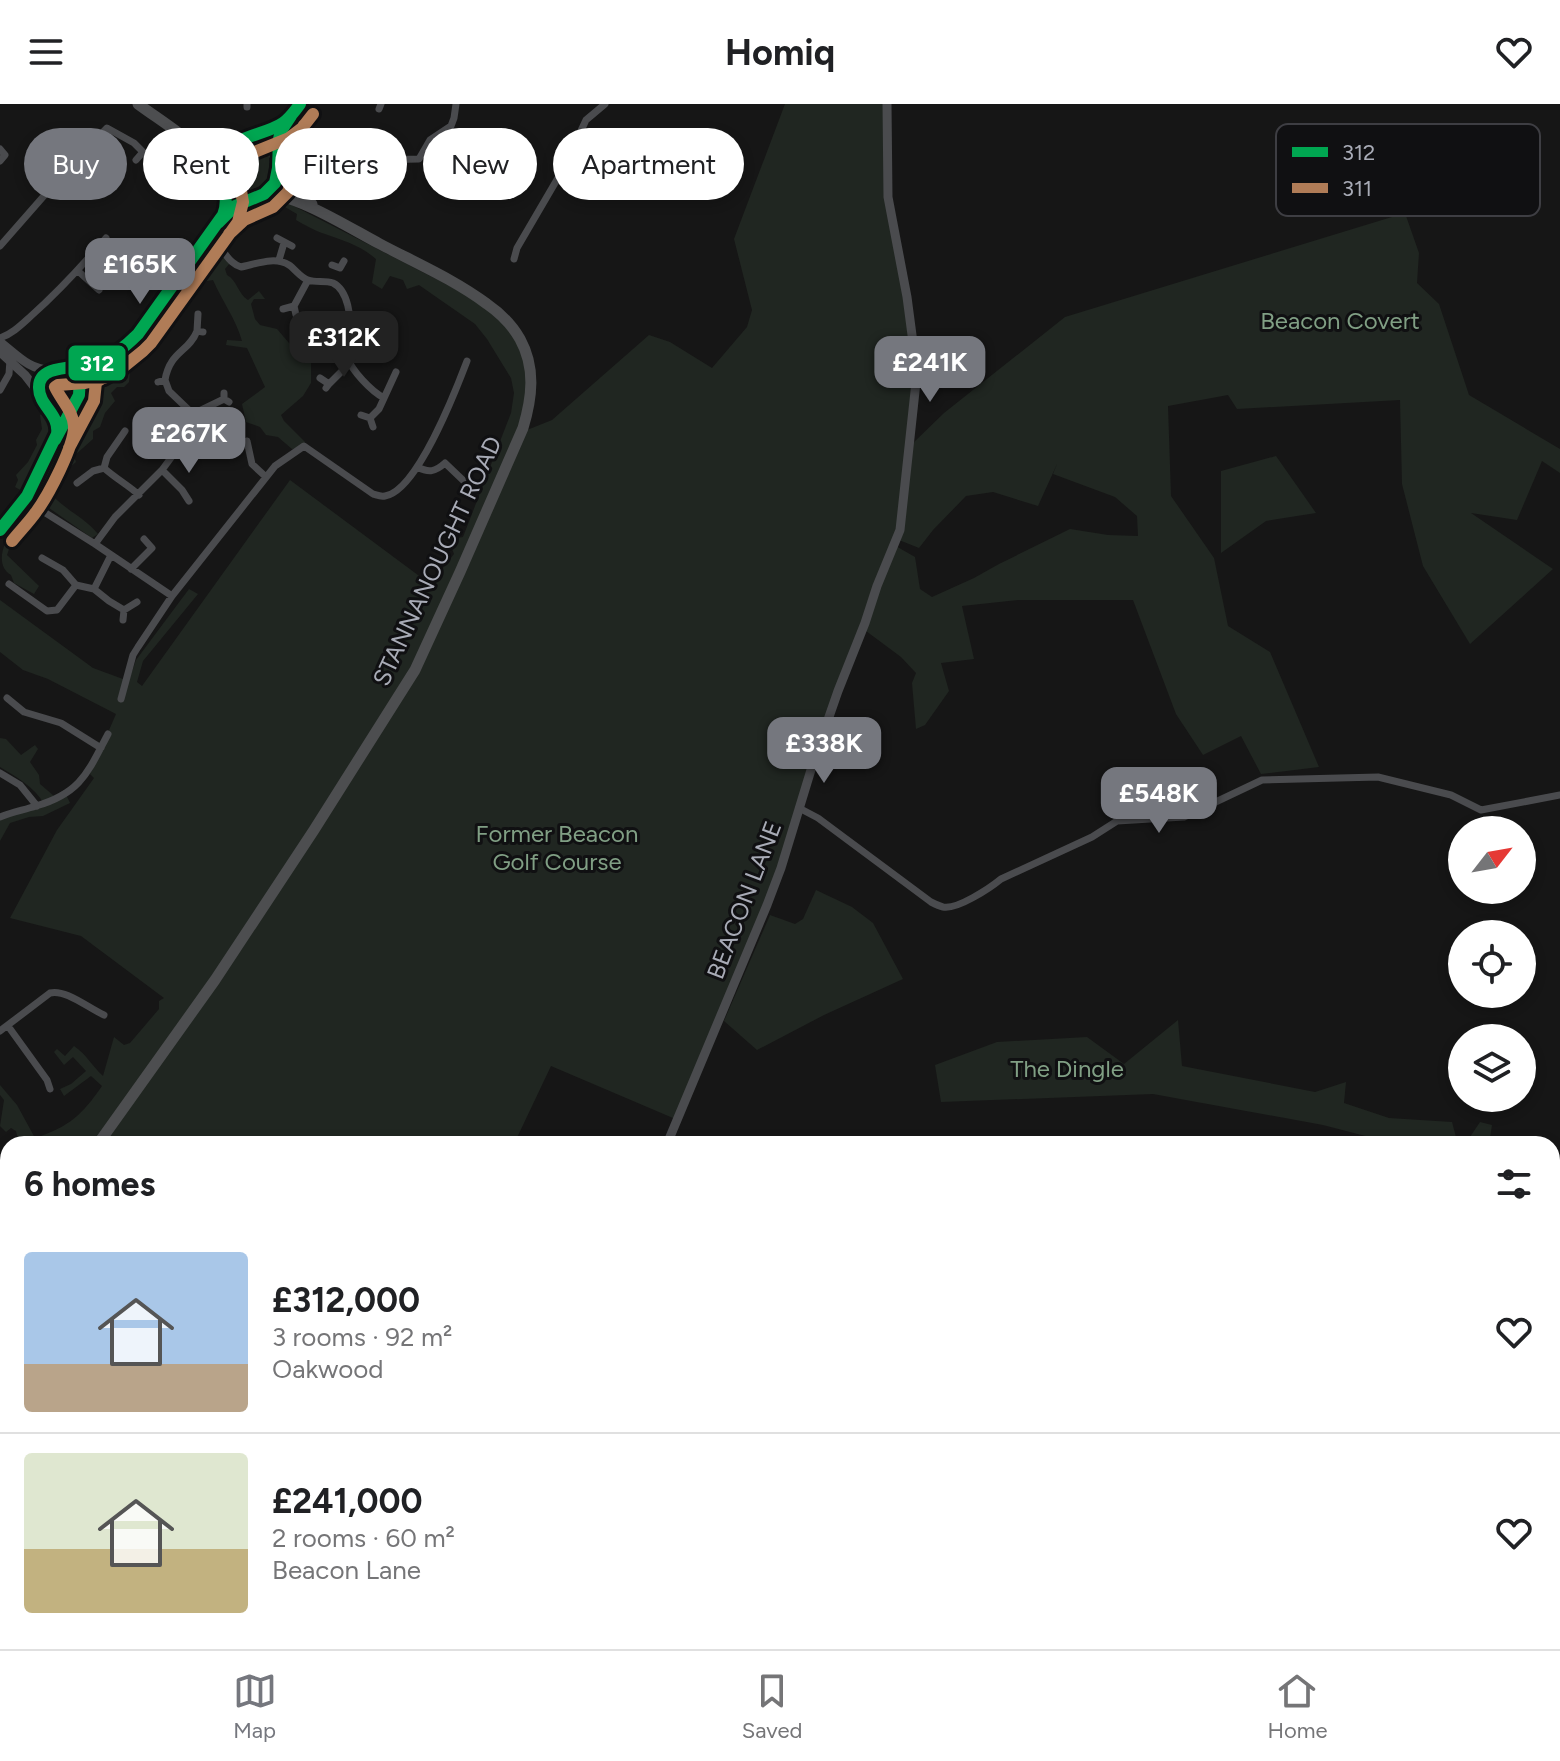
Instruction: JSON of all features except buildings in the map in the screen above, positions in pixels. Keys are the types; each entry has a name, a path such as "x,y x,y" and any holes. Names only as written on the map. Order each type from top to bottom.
{"main road":[{"path":"138,104 173,128"},
{"path":"259,141 275,156"},
{"path":"259,195 275,183"},
{"name":"STANNANOUGHT ROAD","path":"104,1136 223,967 415,670 529,411 532,380 526,352 520,338 500,315 472,293 322,213 279,195 259,196"},
{"name":"STANNANOUGHT ROAD","path":"308,200 322,213"}],"street":[{"path":"284,128 300,104"},
{"path":"449,128 453,123 456,104"},
{"path":"514,259 586,120 605,104"},
{"name":"BEACON LANE","path":"670,1136 767,905 835,700 900,530 917,373 907,297 888,197 887,104"},
{"path":"259,134 287,120"},
{"path":"0,246 107,128 134,143 143,152 136,160"},
{"path":"0,149 5,155 0,161"},
{"path":"0,530 25,500 76,401 80,376 91,365 117,352 138,334 208,240 221,219 227,200"},
{"path":"221,219 235,206 249,200"},
{"path":"221,219 223,250"},
{"path":"58,434 56,418 0,340 14,331 78,271 106,238"},
{"path":"208,240 223,250 231,263 241,267 279,260 308,280 333,283 338,287 345,298 350,328 346,349 350,363 371,389 384,398"},
{"path":"279,260 284,242"},
{"path":"333,283 339,265"},
{"path":"78,271 99,290"},
{"path":"296,315 294,306 308,280"},
{"path":"283,309 294,306"},
{"path":"95,544 115,517 162,470 193,428 193,414 161,381 171,361 200,331 198,314"},
{"path":"350,328 380,322"},
{"path":"0,390 11,367 14,331"},
{"path":"0,352 42,370 91,365"},
{"path":"121,699 133,655 172,596 275,466 304,446 373,494 389,495 400,487 427,452 467,361"},
{"path":"320,378 328,386 350,363"},
{"path":"64,368 79,381"},
{"path":"39,393 41,380 50,370"},
{"path":"373,427 365,417 379,409 400,371"},
{"path":"6,381 17,375 25,375"},
{"path":"193,414 226,398"},
{"path":"46,405 59,410 76,401"},
{"path":"104,468 124,428"},
{"path":"247,441 252,464 266,477"},
{"path":"417,467 431,472 445,463 468,485"},
{"path":"77,483 97,468 104,468 139,495"},
{"path":"162,470 189,501"},
{"path":"25,500 172,596"},
{"path":"144,539 160,555"},
{"path":"131,569 152,548"},
{"path":"94,589 111,555"},
{"path":"42,558 63,570 76,585 94,589 124,610"},
{"path":"9,584 47,611 57,610 76,585"},
{"path":"124,610 137,602"},
{"path":"123,620 124,610"},
{"path":"7,698 24,712 61,723 101,748"},
{"path":"0,817 60,797 77,786 90,770 108,734"},
{"path":"0,773 20,785 37,806"},
{"path":"799,808 838,832 931,902 945,908 1092,837 1117,821 1184,817 1262,780 1378,777 1451,795 1481,810 1560,795"},
{"path":"50,1089 47,1080 4,1029 50,993 57,991 104,1015"}],"green space":[{"path":"785,104 887,104 888,197 917,373 909,447 944,413 1065,317 1395,216 1406,216 1419,253 1417,283 1439,304 1469,395 1560,449 1560,473 1542,461 1517,520 1471,513 1553,569 1470,644 1423,566 1402,484 1400,400 1237,409 1228,395 1168,406 1171,496 1214,558 1228,626 1270,652 1319,767 1261,774 1241,736 1203,755 1176,714 1133,600 1018,600 962,606 974,659 941,663 949,691 925,725 916,729 912,683 916,673 901,657 866,631 891,553 779,866 680,1121 551,1066 518,1136 40,1136 66,1124 81,1112 102,1086 91,1076 64,1096 60,1089 86,1071 73,1057 64,1065 54,1052 57,1049 65,1056 74,1046 103,1076 114,1037 124,1045 130,1043 159,1009 159,1001 164,998 81,936 10,918 57,830 94,778 90,774 116,714 48,679 23,670 0,652 0,600 93,668 123,679 130,677 136,660 189,589 198,594 143,661 137,682 142,686 290,480 430,584 454,554 451,546 463,537 511,413 514,393 511,378 475,324 419,285 407,289 403,280 390,276 382,289 372,283 376,259 358,247 296,220 297,214 278,203 282,200 475,299 510,329 527,361 527,430 552,420 649,335 670,342 712,368 747,327 752,310 734,239","holes":["1057,464 1053,474 1115,497 1137,516 1138,536 1070,529 932,597 920,589 915,557 894,545 899,540 919,548 966,496 993,492 1038,506"]},
{"path":"259,145 274,159 274,179 259,193"},
{"path":"209,247 217,249 230,263 225,269 227,275 248,300 259,291 265,299 254,299 251,304 260,325 277,329 311,361 311,383 303,396 281,415 305,442 300,448 292,449 278,437 266,435 260,427 246,422 242,404 265,387 247,348 226,345 227,340 242,341 213,280 202,282 193,288 194,295 187,297 176,314 177,320 172,325 168,324 130,370 129,382 111,393 115,401 105,413 100,427 93,431 93,439 74,456 76,462 69,468 64,467 53,487 53,496 98,534 92,538 39,501 40,481 56,451 79,421 81,411 87,411 85,404 88,400 84,394 90,377 125,361 131,350 144,340 176,300 179,290"},
{"path":"60,373 72,377 76,389 72,401 60,405 48,401 44,389 48,377"},
{"path":"48,411 55,427 54,436 33,479 29,479 26,489 22,491 15,487 18,480 16,475 37,445 36,440 42,429 40,415"},
{"path":"1276,456 1316,513 1266,521 1221,553 1221,471"},
{"path":"5,544 9,549 7,555 39,586 34,594 14,583 5,569 2,557"},
{"path":"0,738 6,739 21,755 35,745 38,749 30,762 39,775 40,784 54,796 64,790 70,803 43,816 10,823 0,841 0,814 44,804 30,787 0,767"},
{"path":"816,890 852,907 873,923 903,979 757,1050 724,1021 770,915 795,924 803,919"},
{"name":"The Dingle","path":"1178,1020 1182,1066 1315,1092 1346,1082 1344,1103 1389,1118 1452,1122 1456,1136 1365,1136 1323,1125 1153,1094 941,1102 935,1065 997,1042 1087,1037 1124,1064"},
{"path":"0,1085 17,1105 34,1136 17,1136 11,1128 6,1132 0,1126 4,1100 0,1095"},
{"name":"The Dingle","path":"1480,1122 1492,1125 1490,1136 1471,1136"}],"transit line":[{"name":"312","path":"0,530 27,496 57,434 55,421 40,394 39,388 45,374 103,361 138,334 223,215 226,200 221,165 227,150 241,140 283,123 300,104"},
{"name":"311","path":"12,541 41,504 70,445 73,421 55,387 104,378 122,368 151,343 238,222 243,202 237,168 240,161 247,155 289,138 313,114"},
{"name":"312","path":"218,223 235,206 264,194 275,183 279,139 291,116"},
{"name":"311","path":"229,234 244,220 273,207 288,192 294,170 295,141 304,125"},
{"name":"312","path":"55,440 79,395 80,376 99,362"},
{"name":"311","path":"69,448 94,401 96,382 106,376"}],"park label":[{"name":"Beacon Covert","path":"1340,320"},
{"name":"Former Beacon Golf Course","path":"557,847"}]}
